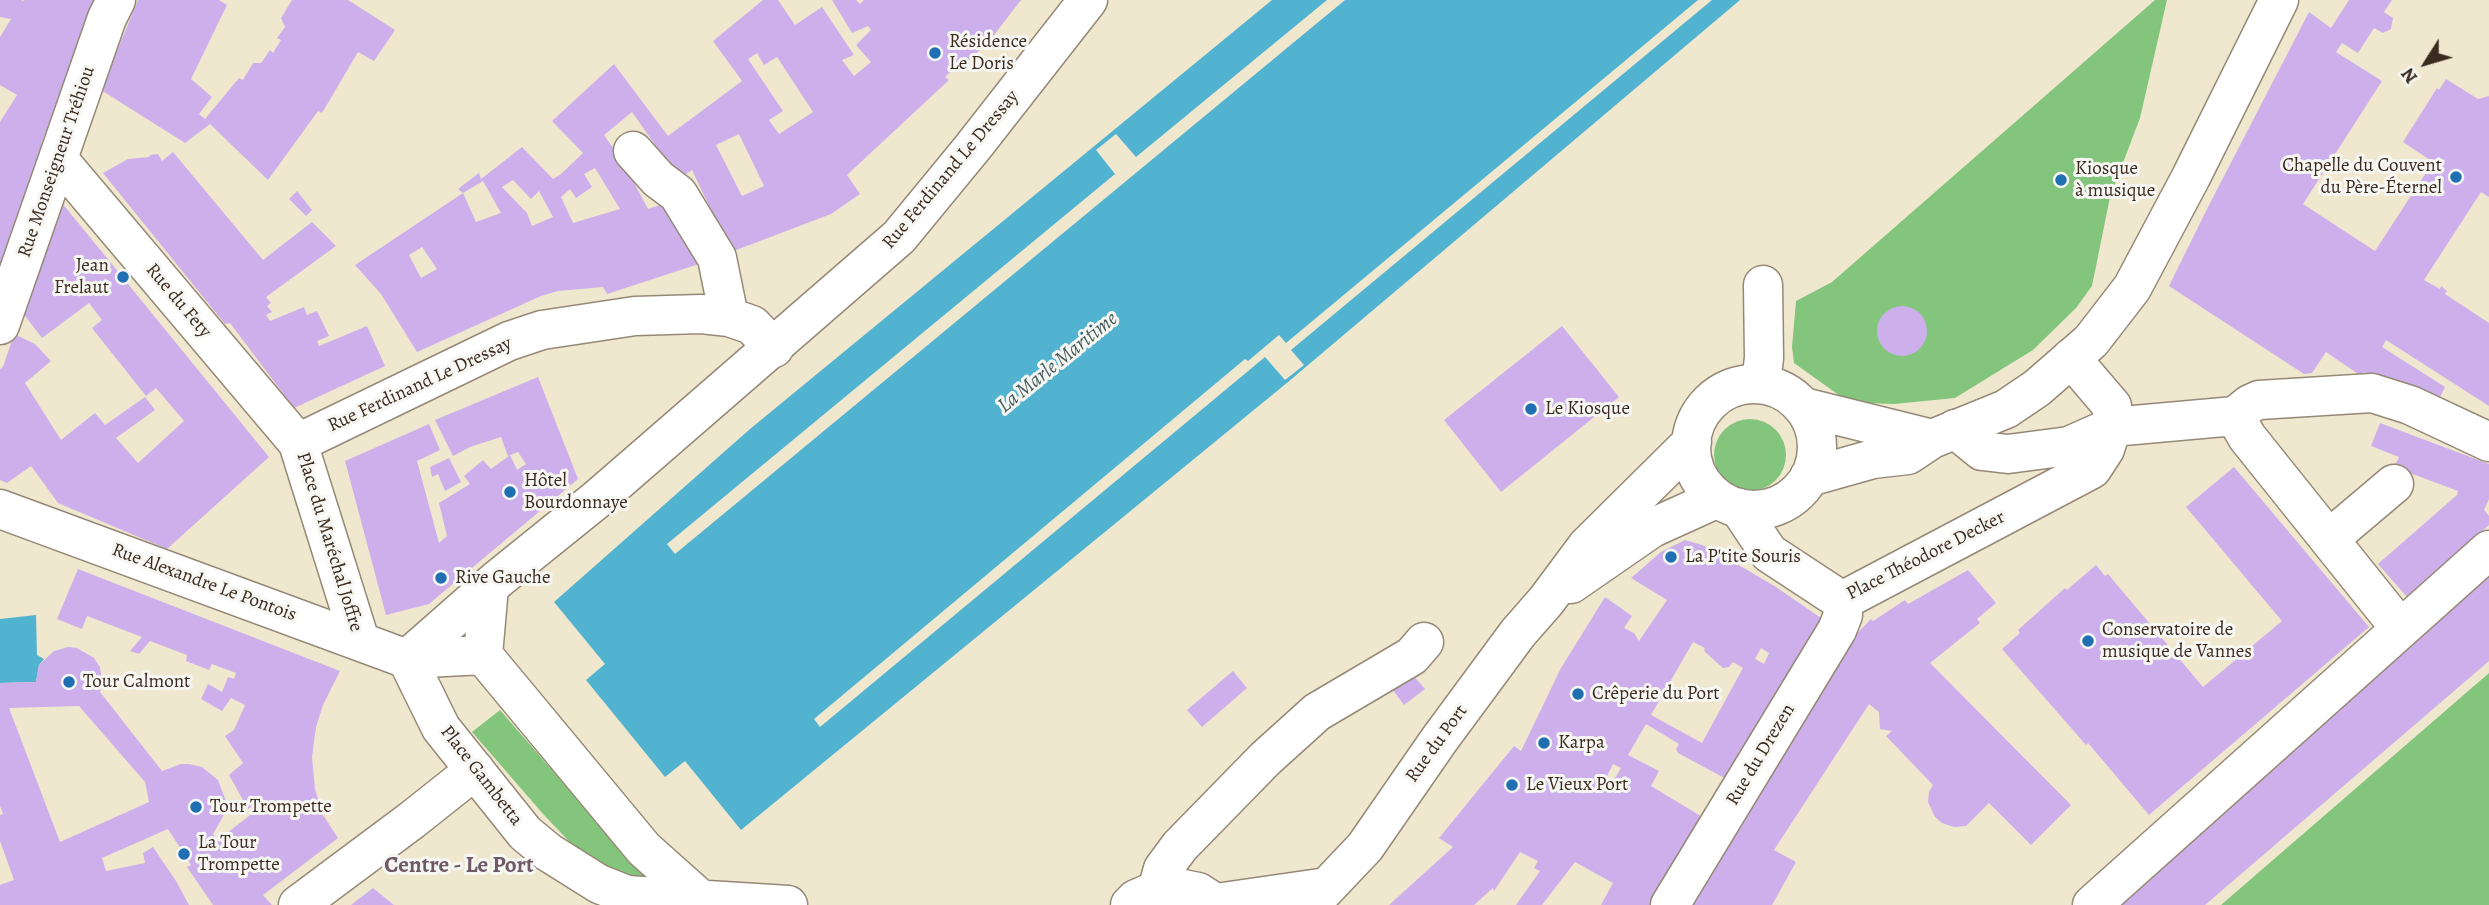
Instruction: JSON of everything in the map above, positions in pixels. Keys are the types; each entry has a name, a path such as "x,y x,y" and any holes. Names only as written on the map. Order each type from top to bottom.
{"main road":[{"name":"Rue Monseigneur Tréhiou","path":"0,323 107,18 116,0"},
{"name":"Rue Ferdinand Le Dressay","path":"298,443 509,341 542,330 635,316 701,314 729,317 752,325 774,348 899,237 973,148 1088,0"},
{"path":"1810,477 1873,459 1908,455 1944,434 2006,409 2071,359 2098,332 2132,288 2279,0"},
{"path":"633,151 659,179 678,194 716,258 729,317"},
{"name":"Rue du Fety","path":"58,159 298,443"},
{"path":"1761,383 1764,358 1763,285"},
{"path":"408,659 489,587 774,348"},
{"path":"2071,359 2112,407 2112,427"},
{"path":"1761,383 1785,391 1803,407 1815,429 1817,453 1810,477 1797,493 1779,505 1760,509 1727,504 1700,479 1692,459 1692,442 1699,414 1715,396 1737,385 1761,383"},
{"path":"1803,407 1944,434 1982,451 2008,454 2069,446 2112,427 2235,416 2259,400 2372,393 2410,405 2489,442"},
{"path":"2235,416 2247,437 2400,628"},
{"name":"Place Théodore Decker","path":"1727,504 1769,553 1842,601 2092,469 2104,453 2112,427"},
{"name":"Rue du Port","path":"1217,904 1319,896 1365,847 1491,669 1587,546 1692,442"},
{"name":"Place du Maréchal Joffre","path":"298,443 360,641"},
{"path":"2329,539 2394,484"},
{"name":"Rue du Port","path":"1546,601 1651,528 1727,504"},
{"name":"Rue Alexandre Le Pontois","path":"0,509 408,659"},
{"path":"2092,905 2489,550"},
{"path":"489,587 483,655 644,849 700,900"},
{"name":"Rue du Drezen","path":"1670,905 1837,630 1843,615 1842,601"},
{"path":"1143,897 1180,846 1265,759 1317,712 1412,656 1424,642"},
{"path":"408,659 483,655"},
{"name":"Place Gambetta","path":"408,659 440,728 525,833 548,852 599,884 627,895 788,905"},
{"path":"298,905 475,770"},
{"path":"1143,897 1178,888 1198,892 1217,904"}],"green space":[{"path":"2155,0 2167,0 2140,118 2110,197 2092,286 2076,308 2033,350 1955,398 1894,404 1865,403 1843,398 1794,363 1792,347 1796,301 1832,282"},
{"path":"1743,419 1757,419 1776,429 1786,448 1786,462 1776,481 1757,491 1743,491 1724,481 1714,462 1714,448 1724,429"},
{"path":"2489,673 2489,905 2221,905"},
{"path":"500,710 653,887 583,856 472,732"}],"water":[{"name":"La Marle Maritime","path":"1272,0 1740,0 1288,382 741,830 685,761 665,777 586,680 605,664 554,602 750,429"},
{"path":"36,615 37,655 44,659 39,665 36,682 0,683 0,619"}],"pier":[{"path":"1327,0 1345,0 675,554 667,544 1115,174 1096,150 1116,134 1136,157"},
{"path":"1698,0 1712,0 1291,350 1304,365 1285,380 1265,357 820,727 814,719 1245,359 1248,361 1279,335 1286,343"}],"building":[{"path":"0,0 96,0 41,144 47,147 0,281 0,122 17,95 0,85 0,37 11,19 0,17"},
{"path":"138,0 219,0 227,5 191,79 212,97 199,114 205,119 239,78 243,80 253,63 261,63 270,50 273,53 281,40 277,38 285,27 281,18 292,0 348,0 395,30 374,61 358,52 322,113 318,111 268,180 210,124 185,143 101,90"},
{"path":"763,0 778,0 795,25 822,7 854,55 842,60 854,76 871,62 856,45 871,30 868,26 852,33 832,0 856,0 860,4 864,0 1021,0 991,39 960,69 957,66 945,77 949,80 847,175 860,194 831,214 731,252 692,170 679,179 632,112 604,135 623,162 648,209 669,202 702,263 607,294 603,287 558,291 541,296 417,352 381,294 355,265 463,193 458,189 479,173 481,179 522,147 553,179 561,174 583,153 552,121 614,64 668,136 742,81 713,41","holes":["757,53 764,65 777,57 813,112 779,134 769,120 783,111 748,59","739,134 764,186 742,196 716,145","595,168 620,209 573,223 561,197 570,189 576,198 592,187 584,174","513,180 531,199 539,191 553,217 532,226 527,213 502,187","483,181 501,213 476,222 463,193","422,247 437,269 421,278 409,255"]},
{"path":"2349,0 2392,0 2384,12 2393,18 2391,29 2383,33 2374,28 2358,53 2342,43 2336,52 2382,81 2303,204 2375,251 2433,162 2403,142 2437,88 2439,90 2446,79 2478,99 2489,96 2489,197 2481,192 2424,280 2440,289 2441,286 2447,291 2445,294 2489,323 2489,406 2386,340 2382,347 2445,387 2438,401 2364,372 2361,376 2326,352 2312,373 2304,374 2169,286 2309,12 2331,28"},
{"path":"173,152 263,260 312,222 336,246 266,297 271,303 267,306 272,312 266,315 270,321 304,307 307,315 317,311 329,336 317,341 319,346 367,326 385,366 294,408 230,323 225,324 103,173 128,159 158,154 162,161"},
{"path":"297,191 312,210 306,216 289,199"},
{"path":"62,203 269,457 167,549 58,503 31,466 7,483 0,480 0,369 14,334 35,344 51,361 25,383 61,440 95,413 105,425 145,397 155,410 116,438 138,463 184,421 156,388 146,396 92,328 102,320 89,303 42,338 22,312"},
{"path":"1902,306 1920,313 1927,331 1920,349 1902,356 1884,349 1877,331 1884,313"},
{"name":"Le Kiosque","path":"1562,326 1619,397 1501,492 1444,420"},
{"path":"538,377 578,479 429,604 386,615 345,461 429,424 440,450 417,461 439,543 447,536 439,503 470,484 464,476 483,460 491,469 510,455 508,456 501,437 470,447 453,456 435,420","holes":["518,452 526,464 517,470 510,455"]},
{"path":"2380,423 2489,464 2489,499 2484,510 2489,516 2489,525 2407,597 2378,564 2457,495 2458,491 2394,467 2399,457 2371,446"},
{"path":"449,458 461,482 445,491 438,474 432,477 430,467"},
{"name":"Conservatoire de musique de Vannes","path":"2234,467 2369,627 2149,815 2002,649 2020,633 2018,630 2065,588 2067,590 2096,565 2105,576 2108,574 2203,687 2282,621 2186,507"},
{"path":"1685,540 1702,545 1776,587 1821,618 1779,688 1730,781 1678,753 1676,749 1679,744 1646,724 1628,755 1659,771 1651,786 1704,818 1655,905 1601,905 1613,883 1575,862 1542,905 1516,905 1540,871 1534,868 1538,861 1520,852 1494,891 1493,888 1474,905 1389,905 1453,847 1439,838 1514,746 1521,751 1561,668 1605,597 1632,616 1624,628 1634,633 1639,641 1667,600 1631,578 1661,552","holes":["1693,642 1705,648 1704,651 1723,668 1729,667 1733,662 1743,668 1702,743 1651,715","1761,648 1769,653 1764,664 1755,659","1613,764 1621,768 1612,783 1605,780"]},
{"path":"78,569 340,671 323,705 316,727 312,757 315,789 323,815 338,838 263,895 272,905 213,905 187,867 191,865 168,829 102,858 106,871 145,863 143,853 153,847 189,905 0,905 0,885 14,880 0,841 0,815 3,814 0,806 0,683 36,682 39,665 54,651 68,647 77,648 94,658 100,667 100,692 162,771 189,764 202,767 218,780 226,801 225,813 213,834 218,840 258,809 254,805 248,809 229,775 243,763 225,736 234,730 245,705 231,698 222,711 201,699 208,684 222,692 228,677 234,679 236,673 212,664 209,670 186,661 187,655 150,641 139,654 130,651 142,637 87,616 82,629 57,619","holes":["79,706 145,782 149,802 60,842 9,708"]},
{"path":"1968,570 1996,603 1977,619 1980,623 1930,663 2071,805 2031,845 1989,803 1966,826 1954,827 1942,823 1935,817 1928,802 1933,785 1886,736 1892,731 1880,729 1879,712 1869,704 1774,850 1796,862 1772,905 1691,905 1841,650 1871,619 1873,621 1905,600 1908,604"},
{"path":"2489,576 2489,661 2205,905 2105,905"},
{"path":"1233,671 1247,688 1202,727 1187,710"},
{"path":"1413,675 1425,689 1404,705 1393,690"},
{"path":"373,888 394,905 351,905"}],"place":[{"name":"Résidence Le Doris","path":"935,53"},
{"name":"Chapelle du Couvent du Père-Éternel","path":"2456,177"},
{"name":"Kiosque à musique","path":"2061,180"},
{"name":"Jean Frelaut","path":"123,277"},
{"name":"Le Kiosque","path":"1531,409"},
{"name":"Hôtel Bourdonnaye","path":"510,492"},
{"name":"La P'tite Souris","path":"1671,557"},
{"name":"Rive Gauche","path":"441,578"},
{"name":"Conservatoire de musique de Vannes","path":"2088,641"},
{"name":"Tour Calmont","path":"69,682"},
{"name":"Crêperie du Port","path":"1578,694"},
{"name":"Karpa","path":"1544,743"},
{"name":"Le Vieux Port","path":"1512,785"},
{"name":"Tour Trompette","path":"196,807"},
{"name":"La Tour Trompette","path":"184,854"}],"district":[{"name":"Centre - Le Port","path":"459,866"}]}
